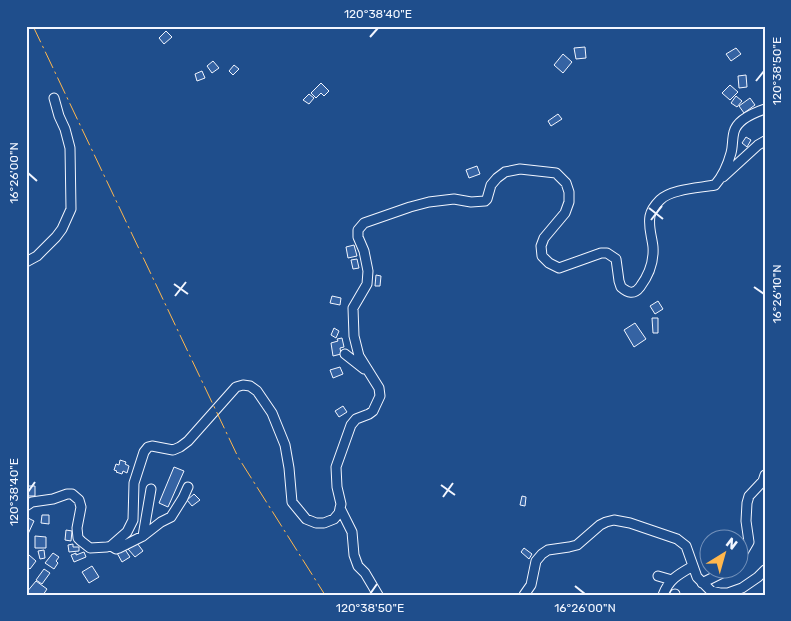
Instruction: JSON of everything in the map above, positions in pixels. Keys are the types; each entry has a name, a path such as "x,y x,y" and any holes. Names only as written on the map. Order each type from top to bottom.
{"street":[{"path":"26,262 37,256 56,237 62,229 70,209 70,148 54,98"},
{"path":"720,180 732,152 734,132 737,126 744,119 765,109"},
{"path":"26,506 32,502 72,494 79,500 80,507 77,528 78,538 90,548 107,548 111,546 127,532 133,520 134,483 144,452 148,447 173,450 180,447 188,441 236,387 250,386 257,391 272,413 285,445 292,502 306,519 316,524 324,524 334,519 340,513 341,504 337,487 336,467 351,425 356,419 373,411 380,396 379,388 359,356 355,345 352,317 353,308 366,284 368,272 364,251 358,237 358,230 364,223 429,202 454,199 471,202 485,201 491,185 505,172 520,169 556,173 566,183 569,192 569,202 565,213 544,238 540,246 542,256 549,263 559,268 601,253 607,253 616,259 621,287 634,293 645,281 652,267 653,248 650,214 661,198 671,193 715,185 758,145 765,141"},
{"path":"345,354 370,374"},
{"path":"747,528 747,503 749,496 763,481 765,475"},
{"path":"111,546 119,548 143,536 171,517 188,487"},
{"path":"143,536 151,489"},
{"path":"340,508 352,532 354,555 358,566 365,573 378,595"},
{"path":"524,595 531,585 536,561 542,554 548,550 578,545 600,525 614,520 630,523 676,540 686,546 696,577 711,591 728,593 742,588 765,570"},
{"path":"657,580 667,587 693,566"},
{"path":"702,583 712,578"}],"building":[{"path":"166,31 172,37 164,44 159,38"},
{"path":"585,47 586,58 576,59 574,48"},
{"path":"736,48 741,54 731,61 726,54"},
{"path":"563,54 572,62 563,73 554,65"},
{"path":"213,61 219,68 212,73 207,66"},
{"path":"234,65 239,69 233,75 229,71"},
{"path":"202,71 205,78 197,81 195,74"},
{"path":"746,75 747,87 739,88 738,76"},
{"path":"321,83 329,91 324,96 321,93 316,98 311,93"},
{"path":"730,85 738,92 730,100 722,93"},
{"path":"309,94 314,98 309,104 303,100"},
{"path":"736,96 742,101 737,107 731,103"},
{"path":"750,98 755,105 744,113 739,106"},
{"path":"558,114 562,119 551,126 548,121"},
{"path":"746,137 751,140 747,147 742,143"},
{"path":"477,166 480,174 469,178 466,170"},
{"path":"354,245 357,256 348,258 346,247"},
{"path":"357,259 359,268 353,269 351,260"},
{"path":"376,275 381,276 380,286 375,286"},
{"path":"332,296 341,298 340,305 330,303"},
{"path":"658,301 663,309 655,314 650,306"},
{"path":"652,318 658,318 658,333 653,333"},
{"path":"635,323 646,339 634,347 624,330"},
{"path":"334,328 339,331 336,338 331,335"},
{"path":"342,338 344,347 340,348 341,354 333,356 331,343"},
{"path":"340,367 343,374 333,378 330,370"},
{"path":"343,406 347,412 339,417 335,411"},
{"path":"120,460 126,462 125,464 129,466 127,473 123,471 122,474 114,470 116,464 119,465"},
{"path":"174,467 184,471 168,507 159,503"},
{"path":"26,486 35,486 35,496 26,496"},
{"path":"194,494 200,500 192,506 187,500"},
{"path":"522,496 526,497 525,506 520,505"},
{"path":"42,515 49,515 49,524 41,523"},
{"path":"26,517 34,521 28,534 26,533"},
{"path":"66,530 72,531 71,541 65,540"},
{"path":"35,536 46,537 46,548 35,548"},
{"path":"137,543 143,551 135,557 128,549"},
{"path":"73,544 73,547 79,547 79,551 69,552 68,545"},
{"path":"124,548 130,557 122,562 117,553"},
{"path":"524,548 532,554 529,559 521,552"},
{"path":"44,550 45,558 40,559 38,551"},
{"path":"84,552 86,557 74,562 71,555"},
{"path":"53,553 59,557 54,569 45,563"},
{"path":"29,555 36,561 30,569 26,566 26,559"},
{"path":"92,566 99,577 89,583 82,572"},
{"path":"44,569 50,573 42,584 36,580"},
{"path":"36,581 47,589 43,595 29,595 26,593"}],"power":[{"path":"33,26 238,457 325,595"}]}
